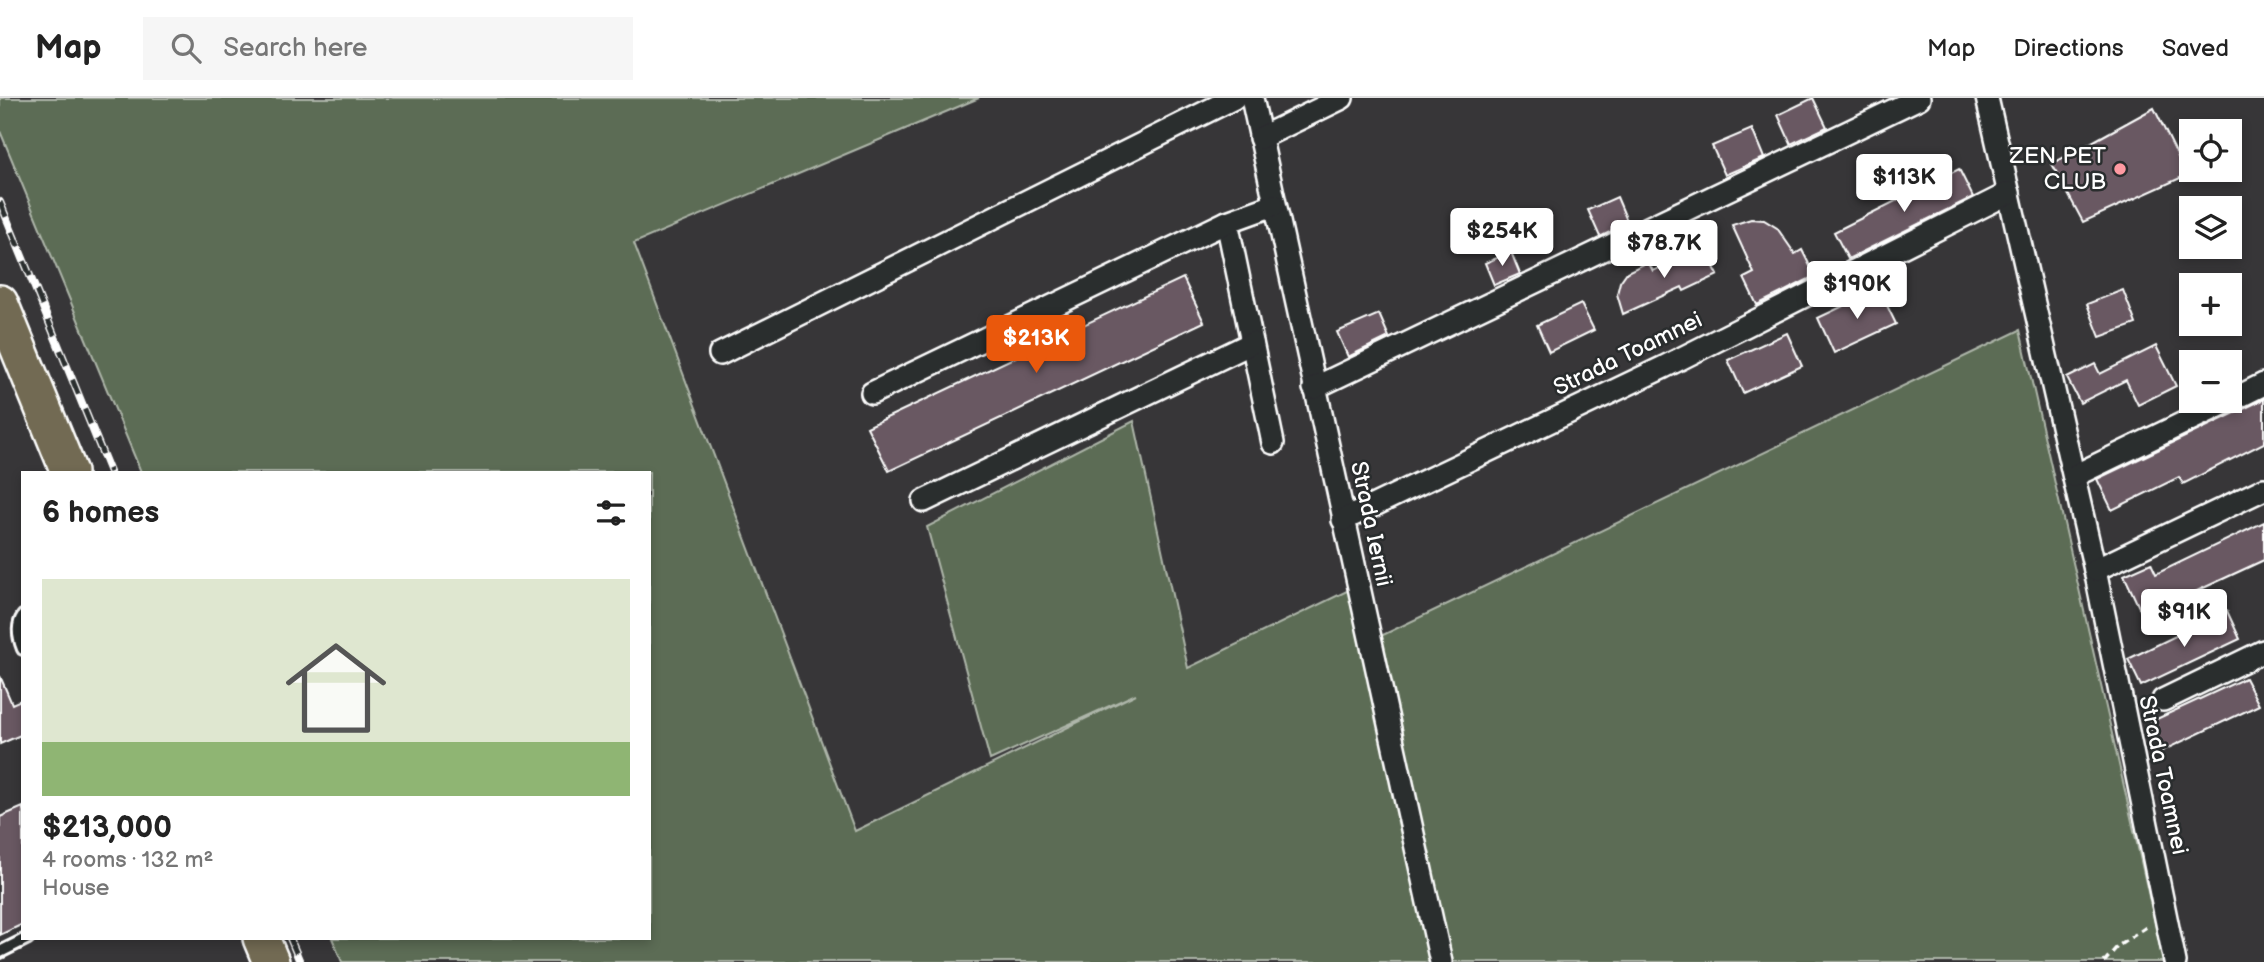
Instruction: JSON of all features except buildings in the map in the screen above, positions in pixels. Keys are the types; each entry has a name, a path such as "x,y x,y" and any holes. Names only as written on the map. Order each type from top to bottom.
{"main road":[{"path":"0,303 69,471"},
{"path":"262,940 271,962"}],"street":[{"path":"720,354 1234,98"},
{"name":"Strada Iernii","path":"1252,98 1441,962"},
{"path":"1260,138 1342,98"},
{"path":"1314,388 1919,98"},
{"name":"Strada Toamnei","path":"1987,98 2095,570 2175,962"},
{"name":"Strada Toamnei","path":"1343,520 1664,367 2009,193"},
{"path":"872,393 1227,222 1274,205"},
{"path":"1227,222 1273,443"},
{"path":"924,501 1252,343"},
{"path":"2242,395 2264,384"},
{"path":"2074,476 2204,413"},
{"path":"2095,570 2264,489"},
{"path":"2163,700 2264,650"}],"lane":[{"path":"21,619 21,644"},
{"path":"0,952 24,940"}],"path":[{"path":"2104,962 2118,946 2147,927 2166,919"}],"green space":[{"path":"0,98 979,98 634,243 855,831 1136,694 990,760 927,527 1134,421 1188,668 1349,590 1360,646 2020,330 2164,962 342,962 333,940 651,940 651,471 141,471 0,131"}],"railway":[{"path":"0,202 110,471"},
{"path":"291,940 300,962"}],"place":[{"name":"ZEN PET CLUB","path":"2120,169"}]}
